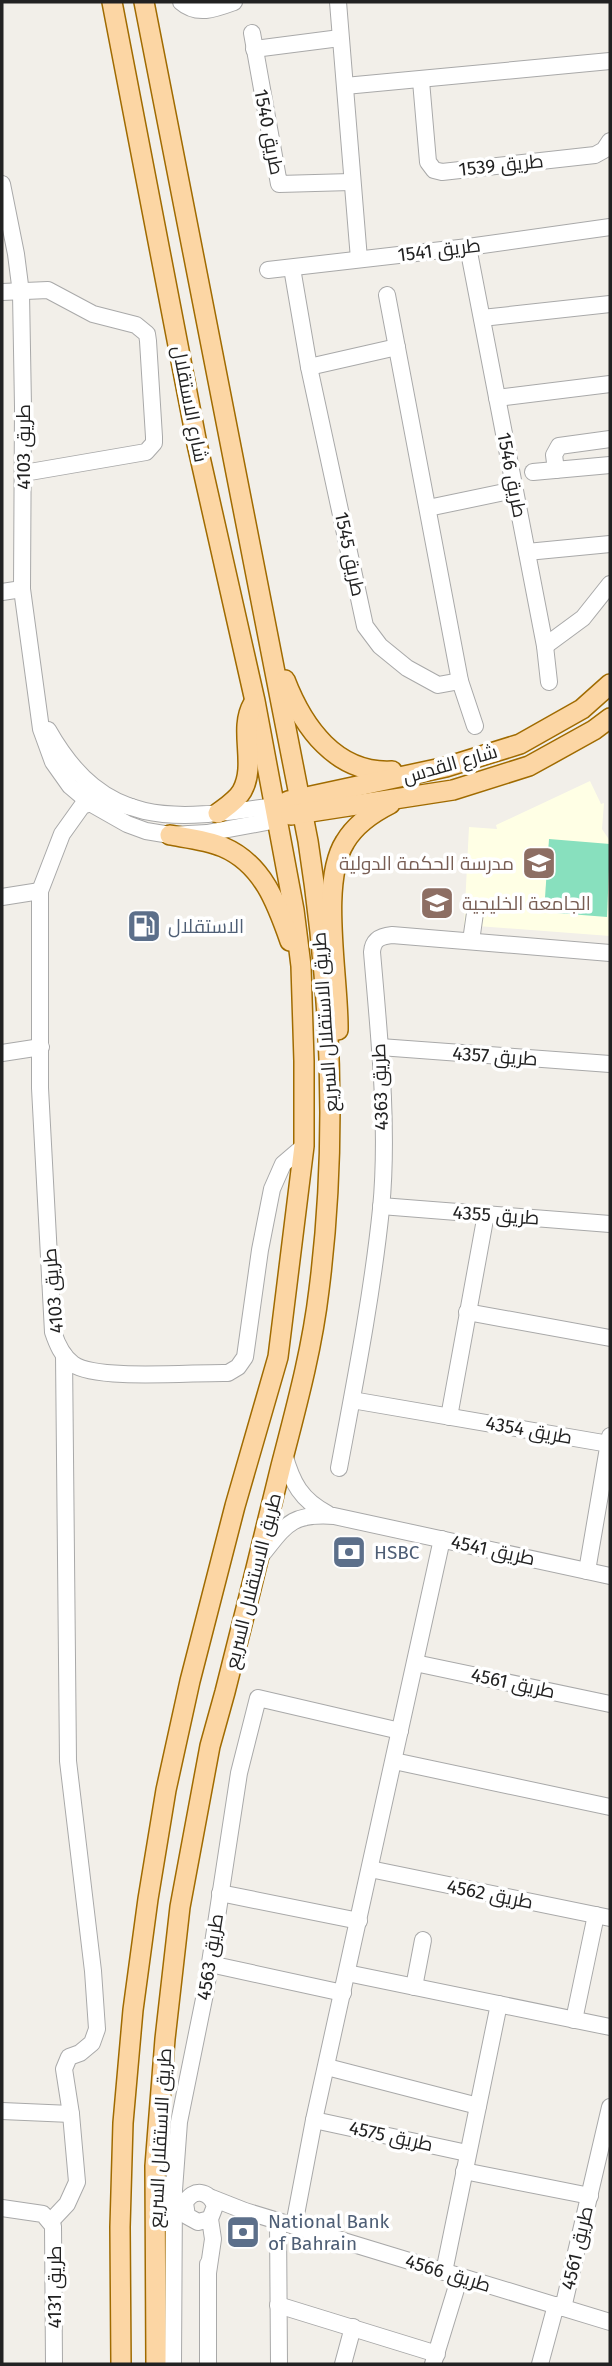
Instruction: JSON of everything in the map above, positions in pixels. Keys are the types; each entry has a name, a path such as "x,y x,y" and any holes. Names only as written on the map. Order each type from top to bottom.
{"main road":[{"name":"شارع الاستقلال","path":"112,2 197,444 255,701 275,813"},
{"name":"شارع الاستقلال","path":"144,2 226,413 299,805"},
{"path":"272,660 285,679 305,723 321,744 344,761 369,771 446,768"},
{"name":"شارع القدس","path":"275,813 446,768 520,744 582,709 610,684"},
{"path":"218,813 242,792 245,783 248,751 246,715 255,701"},
{"name":"شارع القدس","path":"299,805 402,798 453,790 529,766 594,730 610,718"},
{"path":"331,1076 338,1051 339,1003 333,906 335,869 344,844 351,834 368,816 402,798"},
{"name":"طريق الاستقلال السريع","path":"156,2364 155,2166 165,2039 180,1907 210,1746 308,1358 319,1291 331,1149 331,1076 317,905 299,805"},
{"name":"طريق الاستقلال السريع","path":"121,2364 120,2227 123,2123 133,2010 148,1899 166,1790 190,1681 235,1506 278,1357 304,1146 301,966 294,910 275,813"},
{"path":"170,835 222,846 257,872 278,906 301,966"}],"street":[{"path":"181,2 188,8 203,12 234,2"},
{"path":"338,2 359,259"},
{"name":"طريق 1540","path":"252,33 279,184 351,182"},
{"path":"254,49 340,38"},
{"path":"345,86 421,81 610,61"},
{"name":"طريق 1539","path":"421,81 428,162 434,170 442,172 595,155 604,150 610,141"},
{"name":"طريق 4103","path":"2,184 21,293 24,473 22,589 41,729 53,762 70,786 90,803 127,824 146,831 170,835 207,833 275,813"},
{"name":"طريق 1541","path":"268,270 468,247 610,227"},
{"name":"طريق 1546","path":"468,247 545,646 549,682"},
{"name":"طريق 1545","path":"292,268 309,367 365,626 380,646 407,668 438,685 460,681"},
{"path":"2,292 48,290 93,314 142,328 148,341 154,437 151,448 146,452 24,473"},
{"path":"387,295 460,681 475,726"},
{"path":"482,318 610,304"},
{"path":"309,367 397,347"},
{"path":"497,398 610,384"},
{"path":"556,470 554,455 559,446 610,439"},
{"name":"طريق 1546","path":"533,472 610,465"},
{"path":"428,508 514,490"},
{"path":"527,552 610,544"},
{"path":"545,646 583,618 610,584"},
{"path":"2,592 22,589"},
{"name":"طريق 4103","path":"38,710 59,747 86,780 132,807 154,814 174,816 275,813"},
{"name":"طريق 4103","path":"86,780 89,812 70,842 57,851 40,891 40,1088 53,1332 64,1355 73,1364 97,1373 228,1373 238,1367 246,1357 260,1250 272,1188 283,1164 304,1146"},
{"path":"90,803 100,800 132,807"},
{"path":"2,897 40,891"},
{"path":"471,941 475,913"},
{"name":"طريق 4363","path":"339,1468 365,1331 381,1206 383,1108 372,952 377,939 392,935 610,953"},
{"path":"2,1053 41,1047"},
{"name":"طريق 4357","path":"380,1047 610,1064"},
{"name":"طريق 4355","path":"381,1206 610,1224"},
{"path":"449,1417 486,1214"},
{"path":"467,1312 610,1338"},
{"path":"51,2221 67,2204 77,2182 64,2069 69,2057 80,2053 92,2043 97,2029 93,1971 68,1761 64,1355"},
{"name":"طريق 4354","path":"352,1400 610,1440"},
{"path":"587,1571 610,1440"},
{"path":"284,1454 290,1477 302,1496 334,1516"},
{"path":"258,1559 285,1527 301,1517 334,1516"},
{"name":"طريق 4541","path":"334,1516 610,1576"},
{"path":"279,2364 278,2305 286,2223 327,2067 442,1539"},
{"name":"طريق 4561","path":"415,1663 610,1704"},
{"name":"طريق 4563","path":"173,2364 175,2164 182,2105 210,1964 239,1773 258,1698 400,1731"},
{"path":"394,1761 610,1807"},
{"name":"طريق 4562","path":"370,1870 603,1916"},
{"path":"220,1893 359,1921"},
{"path":"574,2020 603,1916"},
{"path":"414,1987 423,1940"},
{"path":"210,1964 343,1993"},
{"path":"347,1973 610,2027"},
{"path":"278,2305 353,2327 435,2359 452,2274 467,2153 499,2004"},
{"path":"327,2067 478,2106"},
{"name":"طريق 4561","path":"540,2364 560,2306 590,2196 610,2107"},
{"path":"2,2111 71,2114"},
{"name":"طريق 4575","path":"314,2120 467,2153"},
{"path":"175,2164 190,2182 205,2211 213,2239 208,2273 208,2364"},
{"path":"464,2172 590,2196"},
{"name":"طريق 4131","path":"2,2208 38,2213 51,2221 54,2231 54,2364"},
{"path":"173,2249 182,2229 205,2211"},
{"name":"طريق 4566","path":"205,2211 245,2211 610,2322"},
{"path":"343,2364 353,2327"}],"shaded area":[{"name":"مدرسة الحكمة الدولية","path":"590,781 601,804 604,803 602,829 610,841 610,936 464,925 469,827 497,829 496,825"}],"green space":[{"path":"549,839 610,844 607,917 544,912"}],"place":[{"name":"مدرسة الحكمة الدولية","path":"539,863"},
{"name":"الجامعة الخليجية","path":"437,903"},
{"name":"الاستقلال","path":"144,926"},
{"name":"HSBC","path":"349,1552"},
{"name":"National Bank of Bahrain","path":"243,2232"}]}
